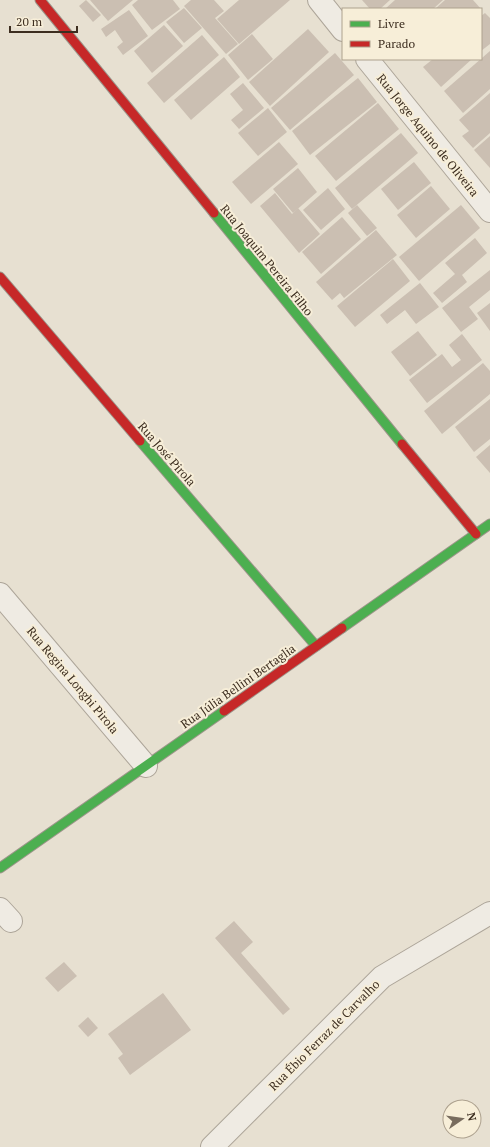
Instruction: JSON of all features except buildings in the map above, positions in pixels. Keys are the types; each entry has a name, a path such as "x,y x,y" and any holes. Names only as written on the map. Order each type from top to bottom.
{"street":[{"name":"Rua Joaquim Pereira Filho","path":"40,0 476,534"},
{"path":"319,0 342,29"},
{"name":"Rua Jorge Aquino de Oliveira","path":"368,60 490,211"},
{"name":"Rua José Pirola","path":"0,277 316,646"},
{"name":"Rua Júlia Bellini Bertaglia","path":"0,868 490,524"},
{"name":"Rua Regina Longhi Pirola","path":"0,594 146,766"},
{"name":"Rua Ébio Ferraz de Carvalho","path":"212,1147 382,977 490,913"}],"traffic: fast":[{"path":"214,213 402,444"},
{"path":"140,441 316,646"},
{"path":"342,628 490,524"},
{"path":"0,868 224,711"}],"traffic: jam":[{"path":"40,0 214,213"},
{"path":"0,277 140,441"},
{"path":"402,444 476,534"},
{"path":"224,711 342,628"}]}
